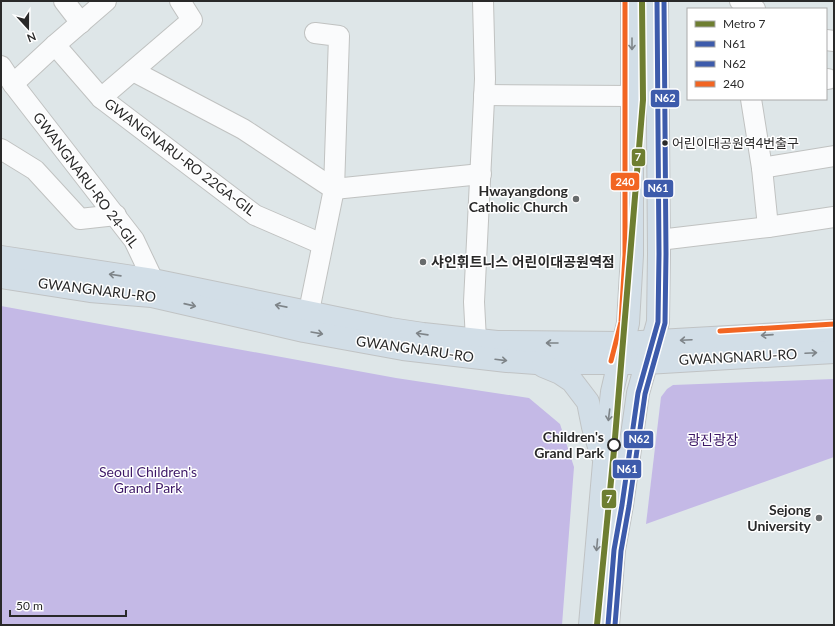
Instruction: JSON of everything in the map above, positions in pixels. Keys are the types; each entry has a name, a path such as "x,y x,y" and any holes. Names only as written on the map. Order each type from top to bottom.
{"main road":[{"path":"590,625 604,463 612,392 628,323 632,254 632,1"},
{"path":"608,625 614,550 638,393 658,322 659,240 657,1"},
{"name":"GWANGNARU-RO","path":"1,257 153,288 309,311 390,329 423,334 497,342 591,343 646,363 834,352"},
{"name":"GWANGNARU-RO","path":"1,277 90,291 153,288 304,331 403,349 536,363 620,353 652,342 834,331"},
{"path":"536,363 560,372 572,381 582,392 588,402 593,427 604,463"}],"street":[{"path":"64,1 81,23"},
{"path":"13,84 106,1"},
{"path":"101,98 192,20 180,1"},
{"path":"476,340 474,302 484,95 483,1"},
{"path":"740,1 754,8"},
{"path":"309,311 334,189 339,36 315,33"},
{"name":"GWANGNARU-RO 22GA-GIL","path":"55,45 101,98 255,215 322,244"},
{"name":"GWANGNARU-RO 24-GIL","path":"1,66 13,84 134,240 153,288"},
{"path":"132,71 243,129 334,189 481,174"},
{"path":"484,95 632,96"},
{"path":"751,100 762,168 768,227"},
{"path":"1,149 36,170 80,219 116,215"},
{"path":"762,168 834,156"},
{"path":"659,240 768,227 834,217"}],"green space":[{"name":"Seoul Children's Grand Park","path":"1,306 396,378 529,398 560,424 574,467 562,625 1,625"},
{"name":"광진광장","path":"834,379 834,457 646,524 661,397 667,389 673,385"}],"metro line":[{"name":"7","path":"597,625 614,450 643,100 642,1"}],"transit line":[{"name":"240","path":"611,361 621,322 625,255 625,1"},
{"name":"N61","path":"608,625 614,550 638,393 658,322 659,254 657,1"},
{"name":"N62","path":"615,625 621,551 645,394 665,323 666,254 664,1"},
{"name":"240","path":"720,331 834,324"}],"place":[{"name":"어린이대공원역4번출구","path":"665,143"},
{"name":"Hwayangdong Catholic Church","path":"576,199"},
{"name":"샤인휘트니스 어린이대공원역점","path":"423,262"},
{"name":"Children's Grand Park","path":"614,445"},
{"name":"Sejong University","path":"819,518"}]}
